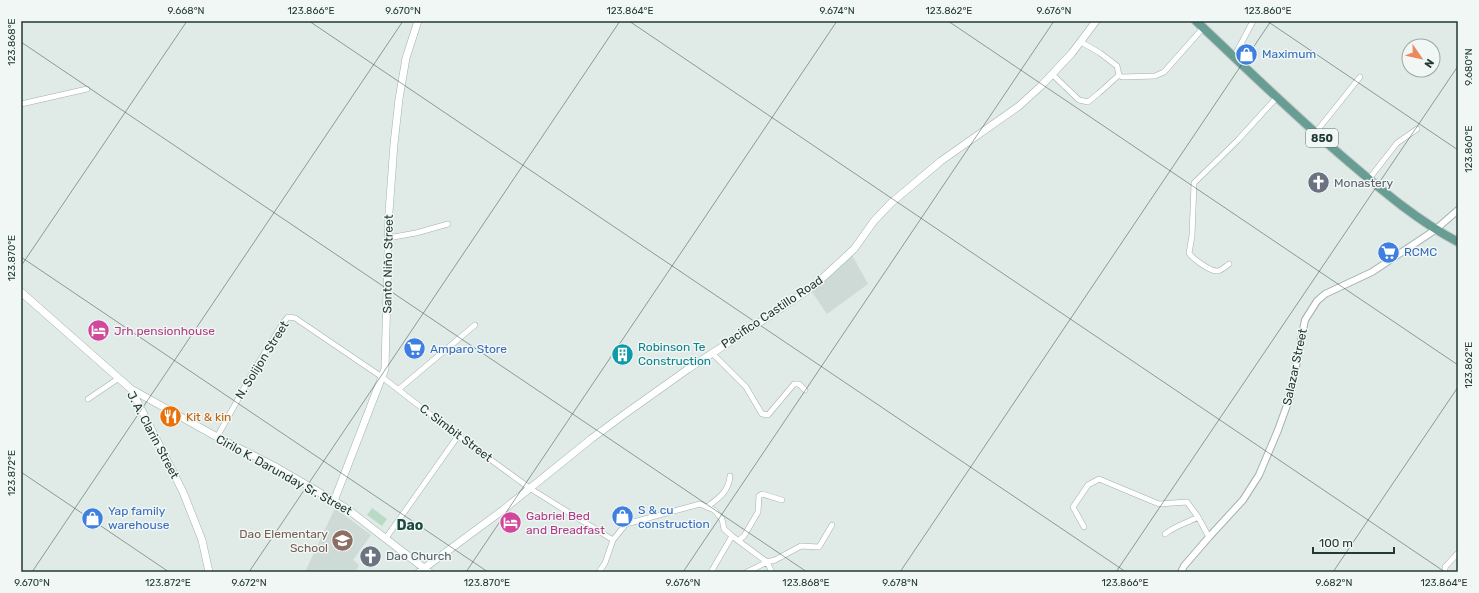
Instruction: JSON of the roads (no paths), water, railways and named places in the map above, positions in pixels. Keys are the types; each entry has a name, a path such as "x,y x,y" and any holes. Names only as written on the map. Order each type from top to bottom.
{"main road":[{"name":"Santo Niño Street","path":"334,501 385,369 389,212 399,99 406,58 418,21"},
{"name":"Pacifico Castillo Road","path":"424,570 531,489 591,439 712,353 768,317 825,277 854,248 874,220 891,203 941,161 1019,106 1053,75 1081,42 1096,21"},
{"name":"850","path":"1196,21 1277,97 1391,198 1436,230 1458,242"},
{"name":"J. A. Clarin Street","path":"21,292 131,389 183,492 202,540 209,572"},
{"name":"Cirilo K. Darunday Sr. Street","path":"131,389 217,437 274,466 346,508 386,538 424,570"}],"street":[{"path":"1234,57 1253,21"},
{"path":"1118,75 1122,77 1155,76 1164,72 1203,28"},
{"path":"1081,42 1100,53 1117,66 1118,75"},
{"path":"1053,75 1079,100 1088,102 1100,93 1118,75"},
{"path":"1316,132 1360,77"},
{"path":"21,104 87,89"},
{"path":"1229,264 1220,271 1216,271 1202,264 1189,253 1192,236 1194,183 1238,140 1277,97"},
{"path":"1369,179 1397,143 1417,129"},
{"name":"Salazar Street","path":"1182,572 1184,566 1243,500 1259,475 1290,397 1302,331 1310,310 1317,301 1326,294 1372,272 1436,230 1458,210"},
{"path":"388,238 416,233 448,224"},
{"name":"N. Solijon Street","path":"217,437 257,365 288,317 295,318 382,377"},
{"path":"399,390 475,325"},
{"path":"712,353 746,387 762,414 768,415 794,384 799,384 805,390"},
{"name":"C. Simbit Street","path":"382,377 458,436 531,489 613,540"},
{"path":"88,399 119,378"},
{"path":"386,538 458,436"},
{"path":"707,507 721,497 729,485 730,476"},
{"path":"1084,527 1074,507 1088,485 1099,479 1159,504 1186,502 1198,517 1209,537"},
{"path":"739,540 744,536 758,512 759,496 762,494 782,500"},
{"path":"599,572 605,563 613,540 626,524 700,504 714,510 722,519 724,529 766,562 772,572"},
{"path":"1166,534 1172,528 1183,525 1198,517"},
{"path":"747,572 766,562 776,560 801,546 819,547 832,525"},
{"path":"711,572 732,536"},
{"path":"1445,572 1445,567 1458,553"}],"place":[{"name":"Maximum","path":"1246,54"},
{"name":"Monastery","path":"1319,183"},
{"name":"RCMC","path":"1388,252"},
{"name":"Jrh pensionhouse","path":"99,331"},
{"name":"Amparo Store","path":"415,349"},
{"name":"Robinson Te Construction","path":"622,354"},
{"name":"Kit & kin","path":"170,417"},
{"name":"S & cu construction","path":"622,517"},
{"name":"Yap family warehouse","path":"93,518"},
{"name":"Gabriel Bed and Breadfast","path":"510,523"},
{"name":"Dao Elementary School","path":"343,541"},
{"name":"Dao Church","path":"371,556"}],"district":[{"name":"Dao","path":"410,525"}]}
